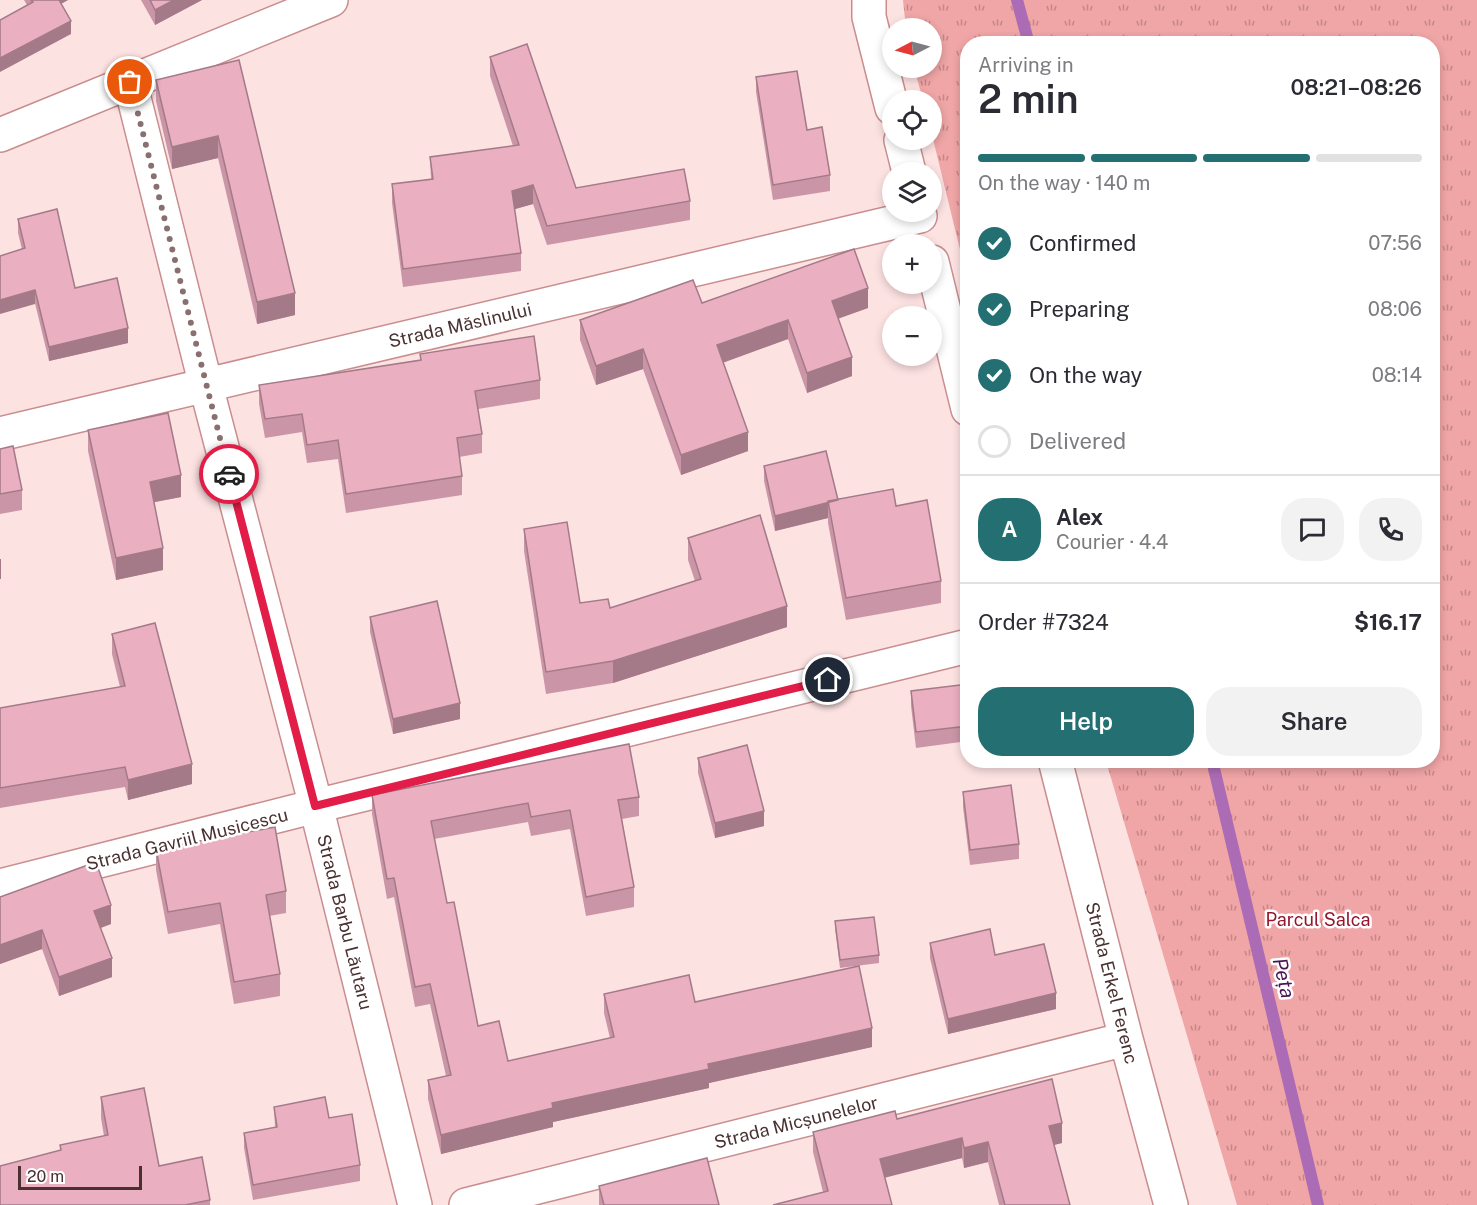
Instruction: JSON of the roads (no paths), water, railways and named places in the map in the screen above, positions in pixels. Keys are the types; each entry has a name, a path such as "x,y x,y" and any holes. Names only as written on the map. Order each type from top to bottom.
{"street":[{"path":"0,135 331,0"},
{"path":"869,0 869,17 887,90"},
{"name":"Strada Barbu Lăutaru","path":"130,82 415,1205"},
{"name":"Strada Măslinului","path":"0,434 922,224"},
{"path":"940,294 960,376"},
{"name":"Strada Gavriil Musicescu","path":"0,886 315,806 960,648"},
{"name":"Strada Erkel Ferenc","path":"1057,768 1126,1040 1171,1205"},
{"name":"Strada Micșunelelor","path":"466,1205 1126,1040"}],"waterway":[{"name":"Peța","path":"1017,0 1027,36"},
{"name":"Peța","path":"1214,768 1318,1205"}],"park label":[{"name":"Parcul Salca","path":"1318,919"}]}
